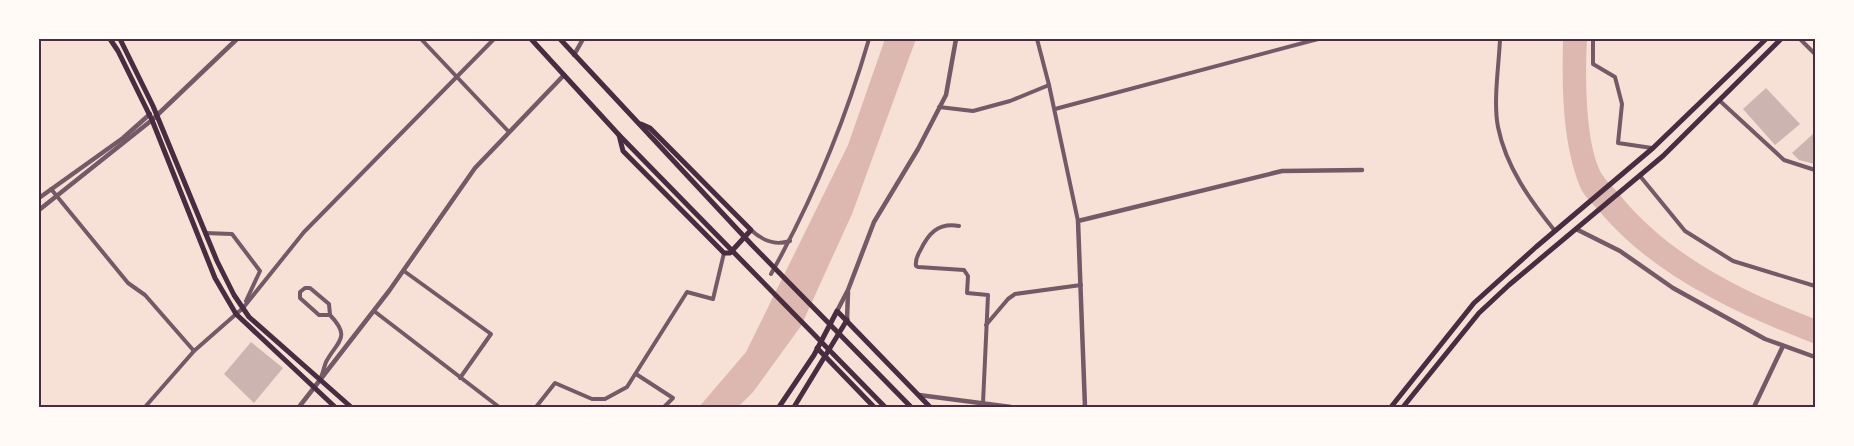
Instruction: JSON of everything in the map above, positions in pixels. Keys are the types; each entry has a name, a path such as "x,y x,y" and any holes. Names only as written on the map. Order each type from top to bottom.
{"main road":[{"path":"110,39 118,51 152,120 215,278 236,314 335,407"},
{"path":"120,39 157,114 217,261 243,308 250,317 351,407"},
{"path":"531,39 619,135 886,407"},
{"path":"560,39 635,121 911,407"},
{"path":"1391,407 1474,303 1579,210 1653,148 1766,39"},
{"path":"1403,407 1479,313 1509,285 1640,176 1720,101 1781,39"},
{"path":"619,135 623,151 724,254 730,253 751,230 650,128 635,121"},
{"path":"779,407 817,348 837,311 930,407"},
{"path":"794,407 846,320"},
{"path":"817,348 874,407"}],"street":[{"path":"39,210 152,120 237,39"},
{"path":"421,39 509,132"},
{"path":"145,407 194,351 243,308 304,232 494,39"},
{"path":"574,55 583,39"},
{"path":"772,274 790,241 850,102 869,39"},
{"path":"837,311 848,290 874,222 918,149 946,95 956,39"},
{"path":"1037,39 1055,110 1078,221 1085,407"},
{"path":"1055,110 1318,39"},
{"path":"1500,39 1498,126 1512,170 1533,203 1555,231"},
{"path":"1593,39 1593,64 1615,77 1622,104 1618,143 1653,148"},
{"path":"1800,39 1815,54"},
{"path":"299,407 374,311 475,168 564,75"},
{"path":"940,107 973,111 1010,101 1049,85"},
{"path":"1720,101 1784,160 1815,170"},
{"path":"39,198 123,138 148,114 157,114"},
{"path":"1078,221 1282,171 1362,170"},
{"path":"1640,176 1685,231 1733,261 1815,286"},
{"path":"51,189 128,283 145,295 194,351"},
{"path":"959,226 942,226 927,236 915,261 916,266 967,272 967,293 988,295 983,403"},
{"path":"1576,229 1620,251 1673,288 1718,314 1765,339 1815,357"},
{"path":"751,230 762,240 780,244 790,241"},
{"path":"205,233 232,234 260,271 243,308"},
{"path":"536,407 554,383 592,399 605,399 628,387 687,292 713,299 724,254"},
{"path":"404,270 491,334 460,378"},
{"path":"986,325 1008,299 1015,294 1080,285"},
{"path":"321,380 326,362 341,342 338,324 330,315 329,304 310,288 300,292 300,298 318,315 330,315"},
{"path":"846,320 848,290"},
{"path":"374,311 499,407"},
{"path":"1754,407 1783,346"},
{"path":"636,374 673,398 664,407"},
{"path":"919,396 1011,407"}],"shaded area":[{"path":"885,39 916,39 852,214 801,326 753,392 738,407 699,407 746,352 848,145"},
{"path":"1563,39 1587,39 1586,88 1591,142 1600,171 1606,180 1639,216 1684,254 1709,270 1761,297 1815,319 1815,344 1728,306 1672,274 1646,256 1622,235 1587,198 1581,189 1570,153 1564,115"}],"building":[{"path":"1766,88 1800,124 1775,145 1743,109"},
{"path":"1814,133 1815,164 1799,160 1792,153"},
{"path":"251,342 283,368 254,403 224,374"}]}
